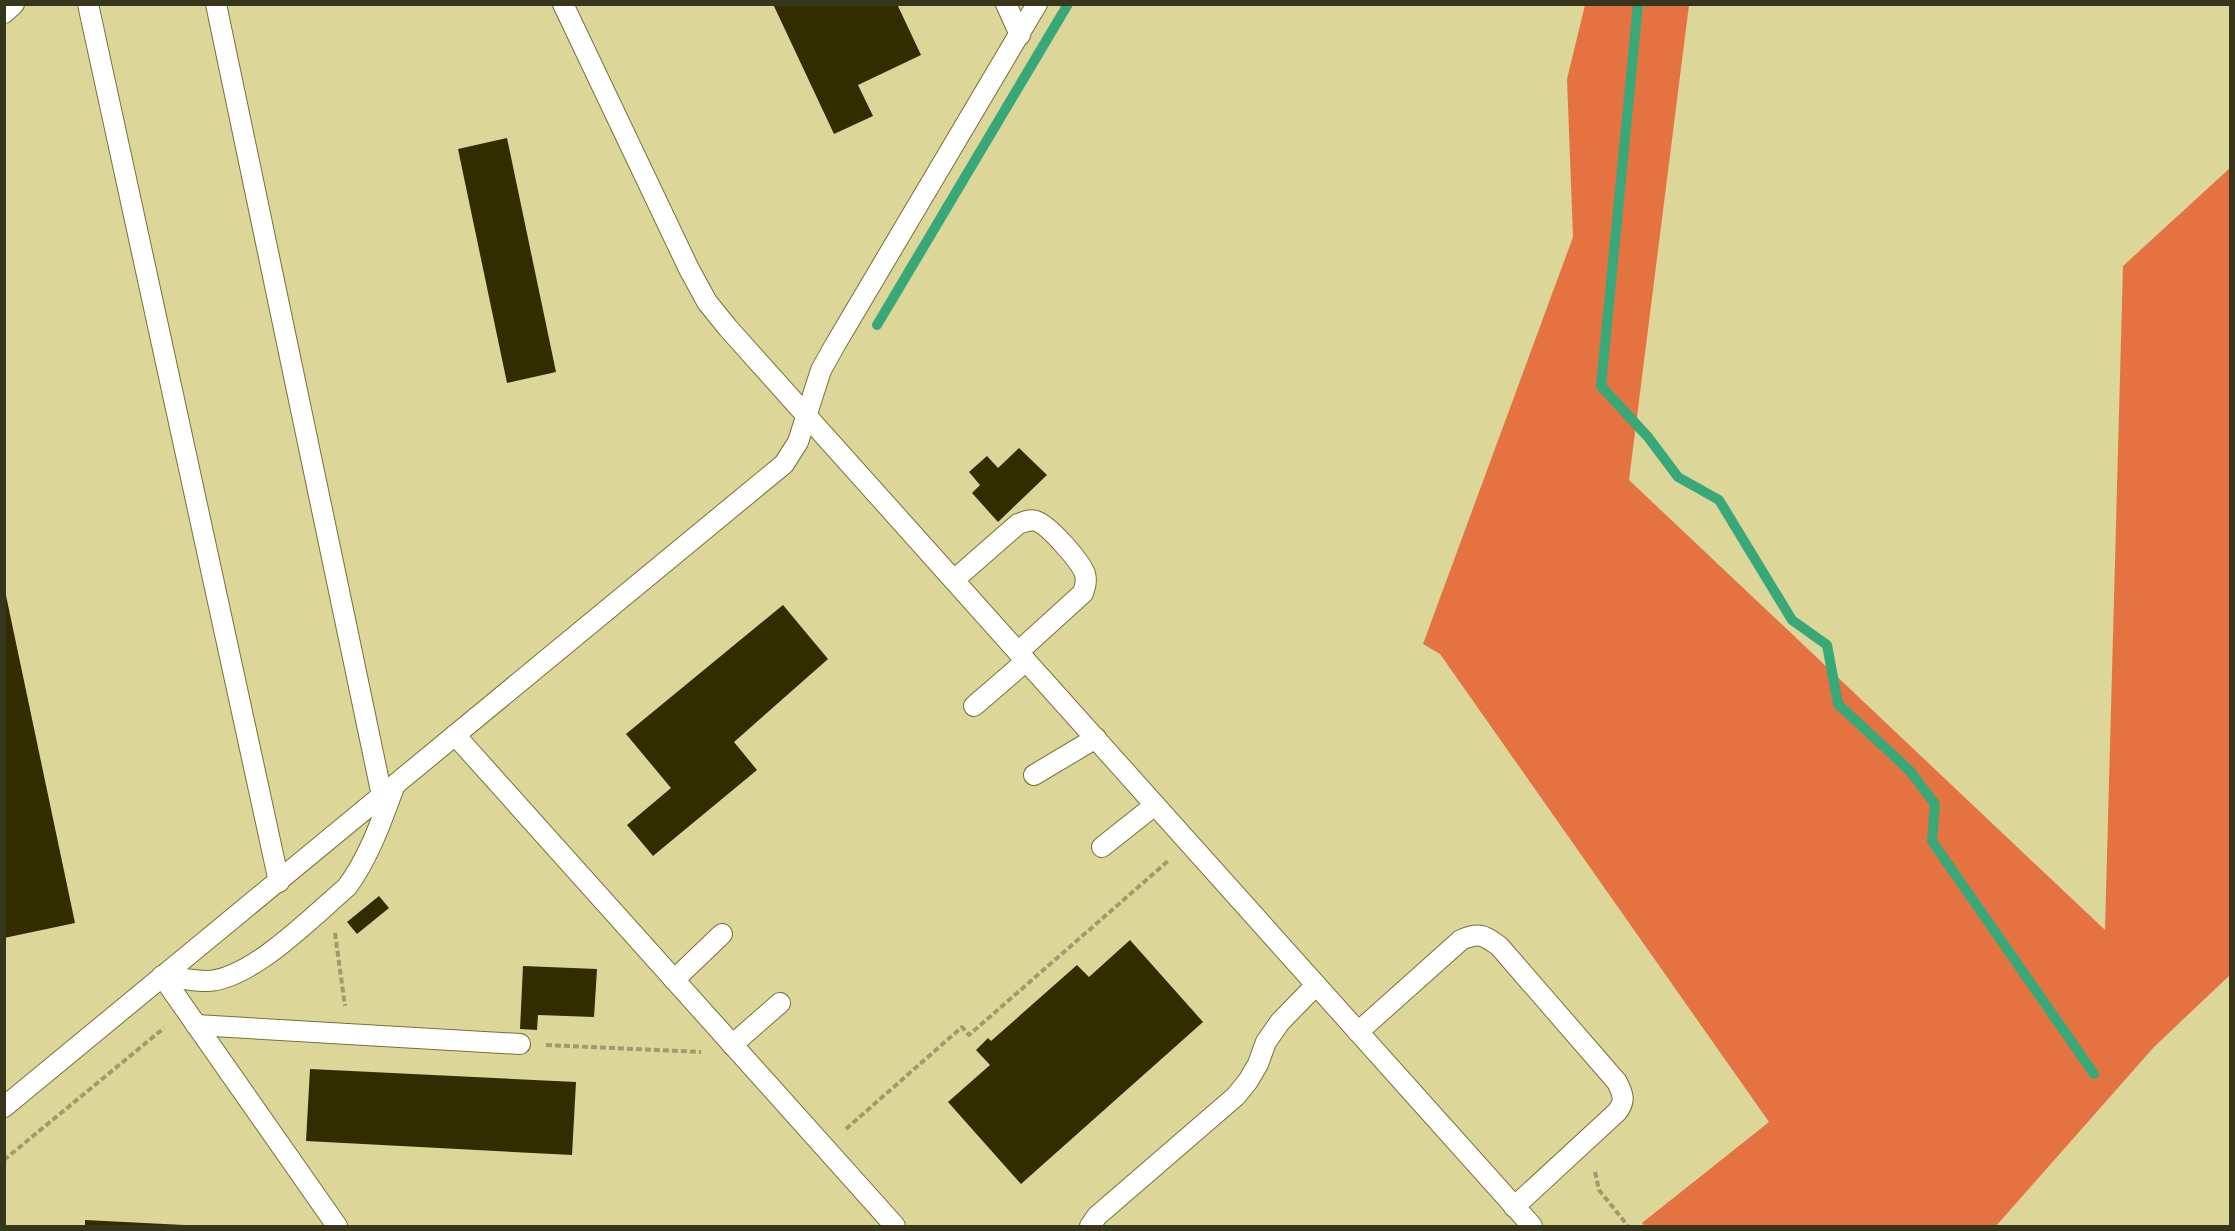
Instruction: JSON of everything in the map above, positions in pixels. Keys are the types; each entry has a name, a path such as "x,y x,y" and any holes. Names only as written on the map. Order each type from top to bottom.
{"lane":[{"path":"4,13 14,4"},
{"path":"88,4 279,882"},
{"path":"162,976 208,981 232,976 259,961 347,887 371,848 389,790 216,4"},
{"path":"563,4 689,269 707,302 1532,1227"},
{"path":"1006,4 1020,35"},
{"path":"4,1107 784,464 798,442 822,370 835,345 1037,4"},
{"path":"954,580 1018,524 1029,520 1047,527 1085,574 1086,583 1083,593 974,706"},
{"path":"455,735 895,1227"},
{"path":"1034,775 1096,738"},
{"path":"1102,847 1155,804"},
{"path":"674,980 722,934"},
{"path":"1358,1032 1461,940 1474,934 1487,937 1500,946 1617,1082 1623,1094 1623,1104 1617,1112 1514,1207"},
{"path":"162,976 337,1227"},
{"path":"1090,1227 1097,1216 1236,1096 1248,1081 1258,1064 1266,1042 1280,1022 1316,985"},
{"path":"736,1049 780,1004"},
{"path":"191,1018 348,1034 520,1044"}],"path":[{"path":"824,1148 962,1027 969,1035 1189,843"},
{"path":"319,910 335,933 348,1034"},
{"path":"4,1160 191,1018"},
{"path":"520,1044 736,1049"},
{"path":"1596,1164 1595,1176 1599,1190 1628,1227"}],"shaded area":[{"path":"1585,5 1689,5 1629,480 2105,930 2123,266 2230,168 2230,975 2154,1047 1996,1226 1644,1226 1642,1223 1769,1122 1440,654 1423,644 1573,237 1567,79"}],"building":[{"path":"773,4 897,4 921,55 858,85 873,116 834,134"},
{"path":"507,138 556,372 507,383 458,149"},
{"path":"1019,448 1047,475 998,522 972,493 980,485 969,472 987,456 998,468"},
{"path":"4,586 75,923 4,938"},
{"path":"783,605 828,659 734,742 757,770 653,856 627,825 671,788 626,734"},
{"path":"379,896 389,908 357,934 347,922"},
{"path":"1130,940 1203,1022 1021,1184 948,1102 990,1065 976,1050 988,1038 991,1041 1077,965 1089,977"},
{"path":"523,966 597,969 594,1017 538,1015 537,1030 520,1029"},
{"path":"310,1069 576,1082 572,1155 306,1141"},
{"path":"85,1220 184,1225 184,1226 85,1226"}],"waterway":[{"path":"877,325 1068,4"},
{"path":"1638,4 1601,386 1648,437 1678,477 1719,500 1792,620 1827,645 1838,704 1910,771 1935,804 1932,841 2094,1074"}]}
